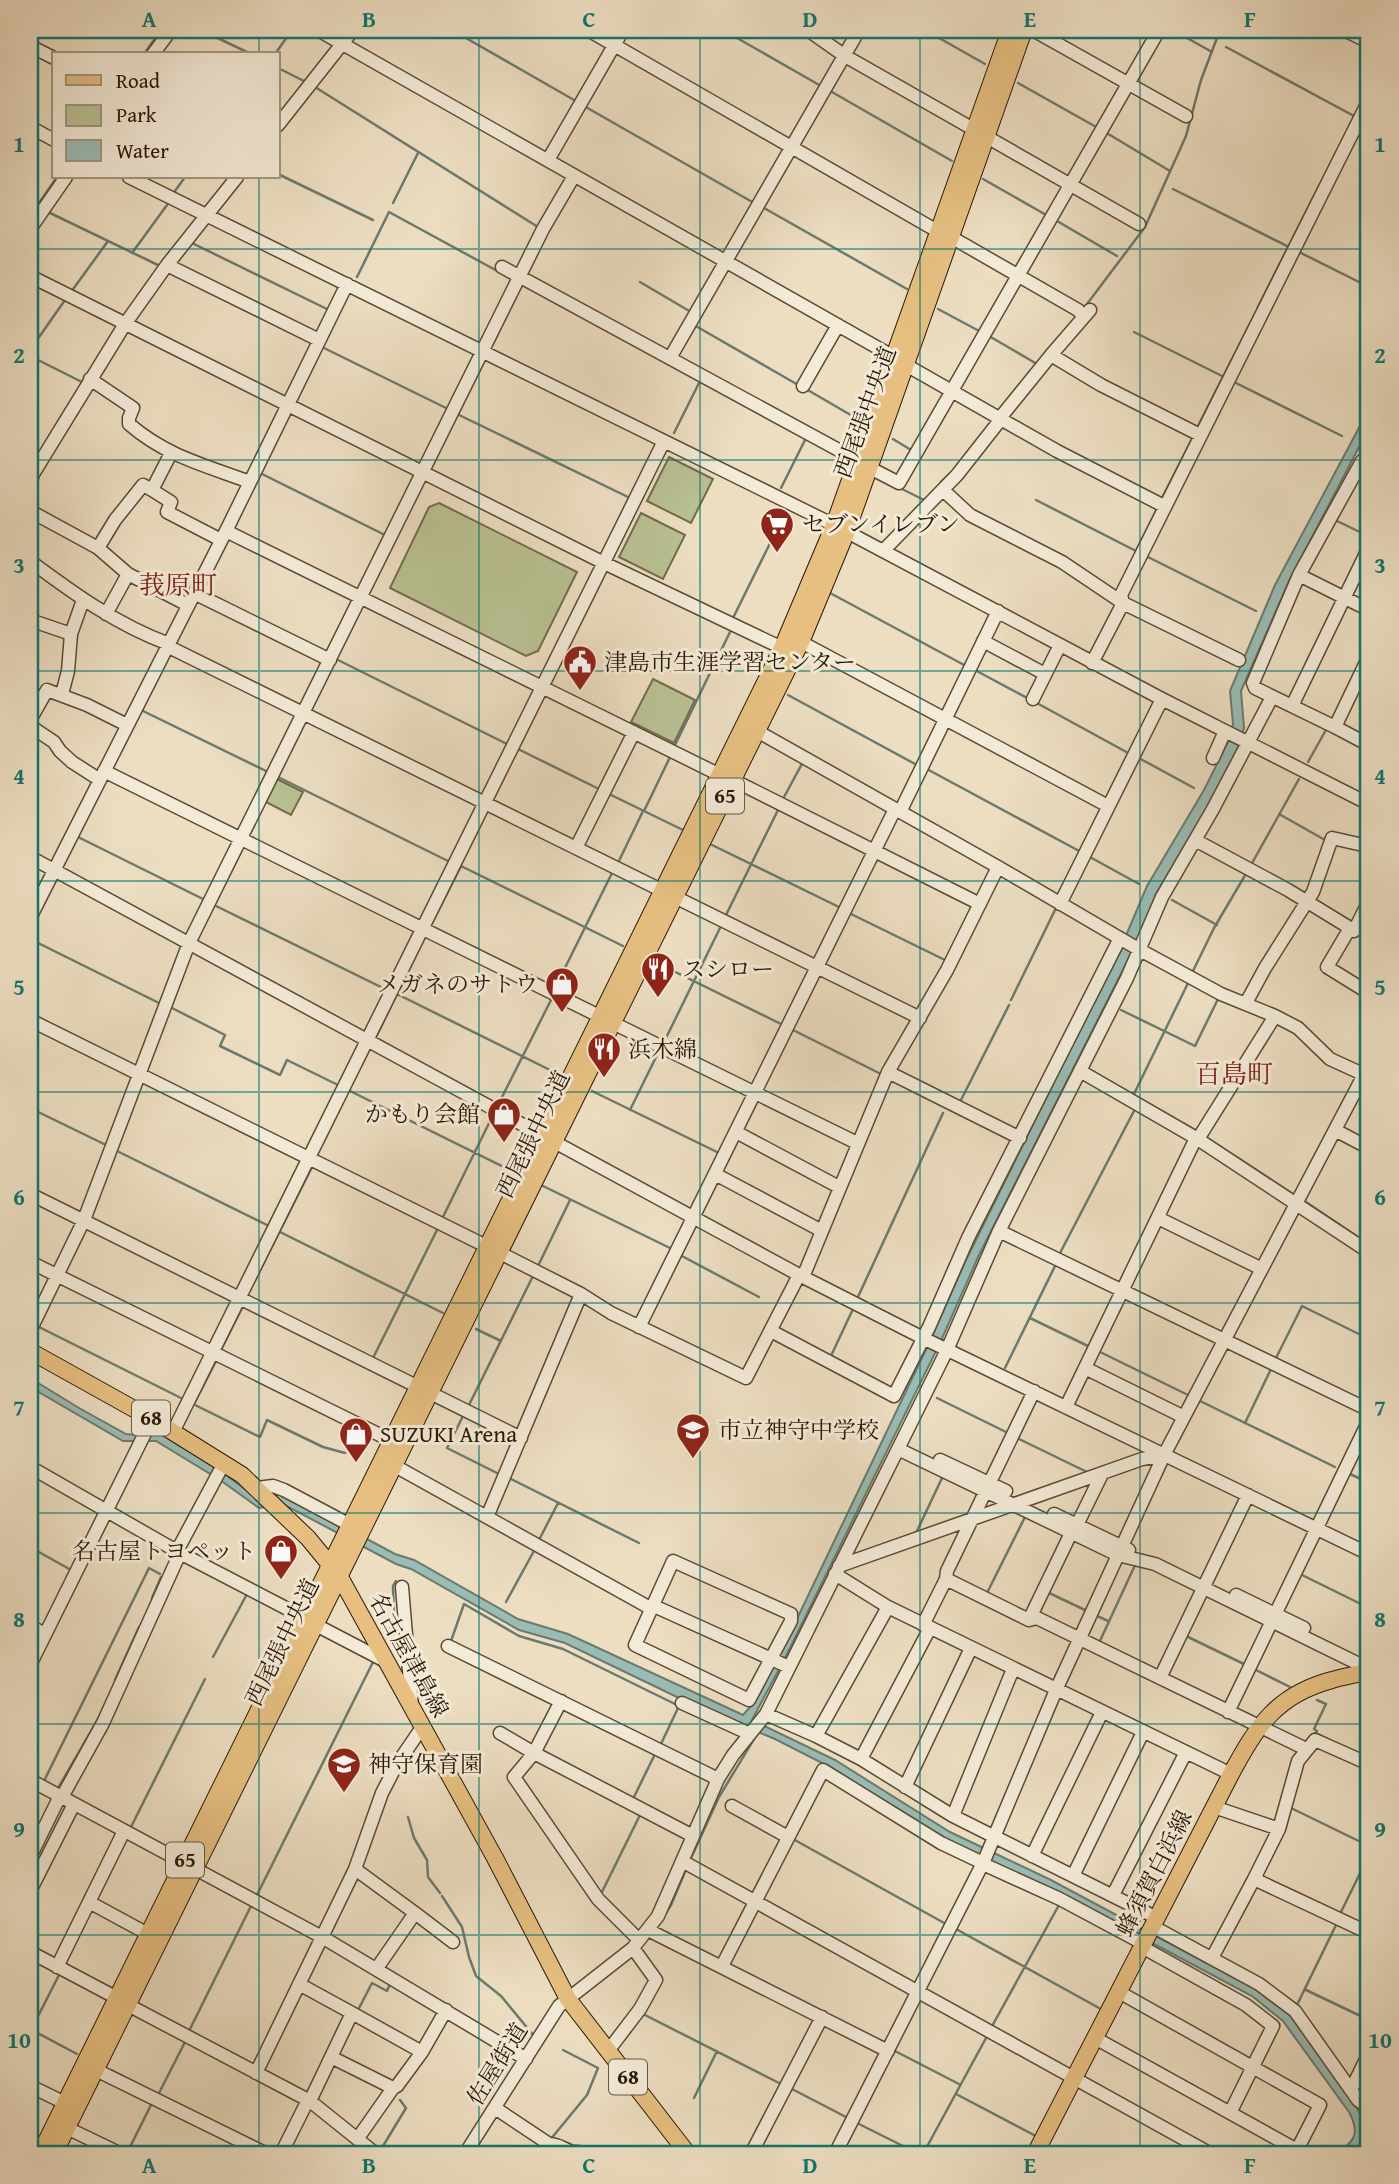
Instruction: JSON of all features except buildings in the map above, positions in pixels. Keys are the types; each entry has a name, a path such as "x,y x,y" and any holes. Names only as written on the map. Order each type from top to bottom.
{"main road":[{"name":"西尾張中央道","path":"981,134 1010,30"},
{"name":"西尾張中央道","path":"726,777 757,731 801,642 981,134 1024,30"},
{"name":"西尾張中央道","path":"352,1534 395,1466 425,1389 726,777 782,648 841,528"},
{"name":"名古屋津島線","path":"30,1351 145,1431 173,1432 220,1470 261,1492 278,1507 335,1571 495,1858 568,1999 688,2154"},
{"name":"西尾張中央道","path":"40,2154 65,2103 123,2001 311,1622 392,1441 425,1389"},
{"name":"蜂須賀白浜線","path":"1035,2154 1258,1726 1277,1706 1307,1688 1369,1670"},
{"name":"西尾張中央道","path":"54,2154 96,2070 148,1934 190,1866"}],"street":[{"path":"154,52 171,30"},
{"path":"318,30 1057,451 1164,506"},
{"path":"280,122 353,30"},
{"path":"588,30 1084,314 943,490 883,551"},
{"path":"548,160 623,30"},
{"path":"808,30 845,55 1139,224"},
{"path":"670,358 859,30"},
{"path":"1033,30 1186,117"},
{"path":"502,267 518,281 670,358 899,483 1159,30"},
{"path":"1344,30 1369,42"},
{"path":"30,46 52,57"},
{"path":"1093,663 1123,603 1121,595 1164,506 1369,100"},
{"path":"30,127 52,139"},
{"path":"30,1332 83,1220 189,943 543,229 574,176"},
{"path":"30,229 65,178"},
{"path":"131,178 841,528 1093,663 1369,804"},
{"path":"31,477 125,324 167,265 236,178"},
{"path":"167,265 319,340"},
{"path":"30,276 782,648"},
{"path":"30,918 250,482 346,284"},
{"path":"803,386 838,325"},
{"path":"1051,355 1101,385 1200,435"},
{"path":"90,379 133,408 128,418 129,424 149,441 171,453 250,482"},
{"path":"173,1432 664,441"},
{"path":"152,490 171,453"},
{"path":"1369,465 1362,461 1299,575 1253,683 1255,688 1369,745"},
{"path":"98,548 115,520 143,485 171,502 167,512 360,597 980,904"},
{"path":"943,490 970,514 1062,562 1123,603 1239,660"},
{"path":"30,511 98,548 128,574 188,606"},
{"path":"1292,706 1369,547"},
{"path":"30,561 106,614 919,1018"},
{"path":"106,614 128,574"},
{"path":"1299,575 1369,610"},
{"path":"194,593 330,660"},
{"path":"62,694 68,671 71,634 83,600"},
{"path":"639,1327 874,851 898,811 998,611"},
{"path":"30,620 71,634"},
{"path":"983,641 1045,674"},
{"path":"801,642 1108,806"},
{"path":"1033,699 1060,645"},
{"path":"1335,727 1369,656"},
{"path":"30,720 47,690 62,694 127,725"},
{"path":"640,1939 658,1916 718,1779 757,1725 780,1662 791,1621 791,1614 673,1561 635,1645 749,1700 780,1662 837,1570 900,1445 999,1231 1080,1071 1162,897 1272,696"},
{"path":"1060,904 1162,699"},
{"path":"30,726 54,742 72,762 241,839 857,1143"},
{"path":"757,731 1138,949 1221,994 1298,1028 1330,1059 1366,1079 1335,1130 1164,1455 1056,1690 983,1863 837,2151 852,2154"},
{"path":"1213,758 1225,731"},
{"path":"576,848 634,732"},
{"path":"1246,1003 1319,879 1332,838 1366,846 1369,832"},
{"path":"1195,840 1307,902 1360,925"},
{"path":"30,857 801,1276 945,1349 1369,1554"},
{"path":"30,1020 494,1250 639,1327 746,1378 822,1231 888,1072 998,867"},
{"path":"1369,895 1360,925 1327,967 1369,993"},
{"path":"771,1331 894,1396 925,1339 968,1238 1121,939"},
{"path":"1066,1407 1197,1139 1276,1016"},
{"path":"1080,1071 1197,1139 1369,1252"},
{"path":"888,1072 1020,1138"},
{"path":"1335,1130 1369,1148"},
{"path":"736,1132 839,1187"},
{"path":"715,1174 822,1231"},
{"path":"30,1194 521,1438"},
{"path":"1158,1218 1262,1269"},
{"path":"999,1231 1369,1413 1317,1529 1228,1712"},
{"path":"30,1262 392,1441"},
{"path":"486,1517 581,1294"},
{"path":"1085,1368 1184,1417"},
{"path":"861,1759 927,1626 947,1572 1034,1391"},
{"path":"30,1665 145,1431"},
{"path":"900,1445 1120,1551 1205,1585 1369,1661"},
{"path":"837,1570 1142,1459 1164,1455"},
{"path":"395,1466 653,1607 780,1662"},
{"path":"30,1467 179,1552 387,1662"},
{"path":"30,1857 65,1799 103,1723 179,1552 220,1470"},
{"path":"1029,1620 1101,1474"},
{"path":"261,1492 273,1486 284,1490 352,1534"},
{"path":"1160,1678 1248,1495"},
{"path":"837,1570 888,1607 1231,1774"},
{"path":"946,1579 1029,1620 1037,1618 1306,1749"},
{"path":"402,1587 412,1707"},
{"path":"816,1736 888,1607"},
{"path":"1273,1616 1369,1670"},
{"path":"30,1626 45,1634"},
{"path":"448,1646 718,1779"},
{"path":"905,1787 971,1648"},
{"path":"953,1816 1013,1669"},
{"path":"561,1701 534,1753 514,1777 598,1899 640,1939 722,1966 888,2051"},
{"path":"682,1703 757,1725 816,1736 861,1759 992,1843 1032,1856 1113,1895 1148,1934 1273,2026 1230,2113"},
{"path":"1032,1856 1102,1712"},
{"path":"256,2073 355,1869 383,1793 397,1764 423,1726"},
{"path":"1073,1876 1143,1731"},
{"path":"500,1733 693,1836"},
{"path":"1212,1958 1279,1829 1298,1761 1306,1749 1318,1740 1369,1764"},
{"path":"1113,1895 1186,1752"},
{"path":"722,1966 823,1770 941,1843 1060,1899 1212,1958 1259,1984 1295,2011 1358,2100 1369,2108"},
{"path":"30,1780 322,1937 526,2059"},
{"path":"30,1891 65,1799"},
{"path":"732,1806 788,1837"},
{"path":"1214,1807 1279,1829"},
{"path":"57,1966 124,1831"},
{"path":"682,1861 1211,2154"},
{"path":"355,1869 453,1942"},
{"path":"1254,1879 1369,1933"},
{"path":"89,1902 148,1934"},
{"path":"377,1968 415,1913"},
{"path":"608,2051 640,2009 656,1980 640,1939"},
{"name":"佐屋街道","path":"465,2154 559,2006 640,1939"},
{"path":"30,1952 310,2101 376,2154"},
{"path":"299,1984 422,2052"},
{"path":"1095,2038 1296,2152 1320,2105 1119,1992"},
{"path":"358,2138 422,2052 446,2010"},
{"path":"281,2154 352,2014"},
{"path":"751,2154 822,2017"},
{"path":"1351,2090 1369,2053"},
{"path":"331,2057 393,2088"},
{"path":"96,2070 267,2154"},
{"path":"30,2086 65,2103"},
{"path":"495,2108 550,2144 558,2144 572,2152 580,2151 586,2154"},
{"path":"67,2128 121,2154"}],"green space":[{"path":"669,457 713,479 691,523 647,501"},
{"path":"439,503 577,572 538,651 526,656 390,588 429,507"},
{"path":"641,513 685,535 663,579 619,557"},
{"path":"653,679 695,700 674,743 631,722"},
{"path":"277,779 303,792 291,815 266,802"}],"water":[{"path":"1369,409 1369,428 1289,581 1241,691 1244,728 1238,748 1156,894 1136,944 979,1255 940,1343 752,1720 835,1760 950,1832 1049,1879 1257,1990 1289,2014 1369,2128 1360,2154 1333,2154 1353,2138 1355,2126 1349,2112 1283,2021 1252,1996 1047,1887 944,1839 830,1767 775,1739 706,1711 565,1643 519,1630 411,1569 396,1564 283,1504 259,1508 220,1480 156,1441 123,1441 30,1387 30,1378 126,1434 157,1431 210,1463 258,1499 283,1494 395,1554 414,1560 518,1619 568,1634 743,1715 751,1706 795,1623 966,1260 1122,945 1147,886 1204,790 1228,742 1233,724 1230,691 1275,585"}],"waterway":[{"path":"145,52 161,30"},
{"path":"201,30 247,52"},
{"path":"276,52 292,30"},
{"path":"452,30 574,100"},
{"path":"723,30 821,86"},
{"path":"925,30 985,64"},
{"path":"1173,30 1212,52"},
{"path":"1084,308 1145,227 1186,136 1201,80 1220,30"},
{"path":"1226,47 1354,116"},
{"path":"280,69 304,81"},
{"path":"1018,83 1098,128"},
{"path":"315,87 538,227"},
{"path":"1364,98 1369,87"},
{"path":"832,92 952,161"},
{"path":"584,106 754,203"},
{"path":"1105,132 1170,171"},
{"path":"393,203 418,153"},
{"path":"280,175 373,220"},
{"path":"30,216 56,178"},
{"path":"175,191 184,178"},
{"path":"983,179 1048,216"},
{"path":"1258,307 1319,186"},
{"path":"1173,189 1289,247"},
{"path":"132,253 167,205"},
{"path":"764,208 907,289"},
{"path":"48,212 160,266"},
{"path":"357,277 389,212 501,273"},
{"path":"1057,221 1117,256"},
{"path":"71,292 108,241"},
{"path":"192,243 329,310"},
{"path":"1299,252 1369,287"},
{"path":"640,282 691,312"},
{"path":"30,350 65,300"},
{"path":"938,309 981,332"},
{"path":"1197,428 1254,316"},
{"path":"694,325 800,386"},
{"path":"1134,332 1222,376"},
{"path":"989,336 1037,364"},
{"path":"322,347 448,409"},
{"path":"30,356 82,382"},
{"path":"674,433 700,381"},
{"path":"1234,382 1342,436"},
{"path":"806,389 861,421"},
{"path":"457,414 630,498"},
{"path":"1162,498 1193,437"},
{"path":"781,488 806,438"},
{"path":"893,439 911,450"},
{"path":"941,482 954,470"},
{"path":"260,473 385,535"},
{"path":"900,488 924,500"},
{"path":"1036,500 1136,551 1157,509"},
{"path":"733,618 785,513"},
{"path":"1333,519 1368,536"},
{"path":"1146,556 1256,611"},
{"path":"830,593 966,666"},
{"path":"674,747 731,630"},
{"path":"1185,640 1233,664"},
{"path":"336,659 509,745"},
{"path":"973,669 1029,699"},
{"path":"788,695 917,765"},
{"path":"1035,702 1130,754"},
{"path":"141,710 268,772"},
{"path":"1308,762 1327,728"},
{"path":"516,748 601,790"},
{"path":"644,811 671,755"},
{"path":"1137,757 1194,788"},
{"path":"783,799 803,762"},
{"path":"925,768 1081,852"},
{"path":"278,777 450,862"},
{"path":"1251,865 1299,779"},
{"path":"607,793 683,830"},
{"path":"725,917 779,808"},
{"path":"617,865 643,811"},
{"path":"1279,814 1325,840"},
{"path":"76,836 205,900"},
{"path":"712,845 841,908"},
{"path":"1088,856 1139,884"},
{"path":"431,925 461,866 623,946"},
{"path":"554,990 613,871"},
{"path":"1192,973 1214,928 1247,872"},
{"path":"1172,900 1217,925"},
{"path":"214,905 387,990"},
{"path":"1011,1000 1056,908 1059,908"},
{"path":"849,913 947,961"},
{"path":"30,930 34,920"},
{"path":"664,1042 721,926"},
{"path":"30,939 161,1004"},
{"path":"376,1037 416,955"},
{"path":"657,963 783,1025"},
{"path":"1134,1094 1189,981"},
{"path":"397,994 560,1075"},
{"path":"1121,1010 1195,1046 1219,997"},
{"path":"498,1105 552,998"},
{"path":"960,1102 1009,1005"},
{"path":"172,1008 225,1035 220,1046 280,1075 287,1060 340,1086"},
{"path":"793,1030 881,1074"},
{"path":"363,1062 370,1048"},
{"path":"630,1110 659,1051"},
{"path":"1092,1071 1197,1131"},
{"path":"348,1090 514,1172"},
{"path":"592,1091 719,1153"},
{"path":"30,1108 106,1145"},
{"path":"1059,1255 1135,1109"},
{"path":"857,1299 943,1113"},
{"path":"442,1219 493,1115"},
{"path":"1207,1138 1296,1196"},
{"path":"115,1150 269,1226"},
{"path":"247,1296 313,1165"},
{"path":"543,1186 672,1249"},
{"path":"538,1266 570,1200"},
{"path":"1303,1200 1367,1243"},
{"path":"372,1360 438,1228"},
{"path":"280,1232 443,1313"},
{"path":"680,1255 759,1297"},
{"path":"1005,1368 1056,1264"},
{"path":"468,1407 533,1276"},
{"path":"221,1350 243,1306"},
{"path":"1275,1360 1302,1306 1369,1339"},
{"path":"830,1358 853,1309"},
{"path":"1030,1318 1090,1347"},
{"path":"39,1327 183,1399"},
{"path":"476,1329 501,1341"},
{"path":"1098,1351 1188,1395"},
{"path":"194,1404 216,1361"},
{"path":"1245,1423 1271,1369"},
{"path":"937,1398 1010,1434"},
{"path":"1200,1401 1335,1467"},
{"path":"193,1404 260,1437 267,1420 323,1447 345,1453"},
{"path":"461,1415 463,1416 447,1448 501,1475"},
{"path":"1017,1438 1089,1473"},
{"path":"1348,1473 1369,1483"},
{"path":"916,1533 943,1476"},
{"path":"509,1478 639,1543"},
{"path":"539,1540 558,1503"},
{"path":"987,1593 1026,1515"},
{"path":"30,1547 71,1570"},
{"path":"506,1602 535,1549"},
{"path":"1099,1643 1136,1563"},
{"path":"44,1781 149,1568 160,1574"},
{"path":"1300,1574 1369,1608"},
{"path":"152,1598 161,1577"},
{"path":"386,1637 394,1618 393,1586 396,1581"},
{"path":"1047,1592 1085,1610"},
{"path":"213,1657 247,1594"},
{"path":"451,1641 464,1604 519,1636 563,1649 679,1706 660,1746"},
{"path":"1095,1615 1108,1621"},
{"path":"115,1680 139,1627"},
{"path":"1186,1636 1246,1665"},
{"path":"257,1895 373,1662"},
{"path":"1254,1669 1290,1687"},
{"path":"131,1827 205,1679"},
{"path":"57,1790 108,1698"},
{"path":"1317,1700 1326,1704 1314,1729 1316,1733 1332,1741"},
{"path":"691,1858 719,1797 754,1739"},
{"path":"633,1799 655,1754"},
{"path":"30,1809 39,1790"},
{"path":"1291,1808 1369,1846"},
{"path":"601,1894 641,1813"},
{"path":"408,1817 414,1838 427,1860 428,1877 440,1893"},
{"path":"32,1839 37,1830"},
{"path":"793,1839 946,1924"},
{"path":"1340,1914 1369,1855"},
{"path":"657,1927 671,1905 685,1872"},
{"path":"442,1896 462,1927 476,1976 501,1996 534,2036"},
{"path":"991,2028 1059,1905"},
{"path":"189,2031 251,1906"},
{"path":"1296,2007 1337,1923"},
{"path":"956,1929 1099,2008"},
{"path":"30,2032 60,1973"},
{"path":"357,2012 372,1983 387,1991 390,1984"},
{"path":"1306,1990 1369,2020"},
{"path":"643,2014 781,2084"},
{"path":"30,2029 77,2054"},
{"path":"923,2154 986,2038"},
{"path":"158,2095 186,2040"},
{"path":"550,2140 587,2095 598,2068 563,2050"},
{"path":"893,2050 959,2084"},
{"path":"694,2098 717,2051"},
{"path":"111,2070 146,2088"},
{"path":"792,2089 846,2117"},
{"path":"956,2094 1034,2135"},
{"path":"380,2151 406,2108 400,2100"},
{"path":"128,2151 153,2101"},
{"path":"857,2123 919,2154"},
{"path":"665,2154 669,2147"}],"place":[{"name":"セブンイレブン","path":"777,554"},
{"name":"津島市生涯学習センター","path":"580,692"},
{"name":"スシロー","path":"658,999"},
{"name":"メガネのサトウ","path":"562,1014"},
{"name":"浜木綿","path":"604,1079"},
{"name":"かもり会館","path":"504,1144"},
{"name":"市立神守中学校","path":"693,1460"},
{"name":"SUZUKI Arena","path":"356,1464"},
{"name":"名古屋トヨペット","path":"281,1581"},
{"name":"神守保育園","path":"344,1794"}],"district":[{"name":"莪原町","path":"178,585"},
{"name":"百島町","path":"1234,1074"}]}
